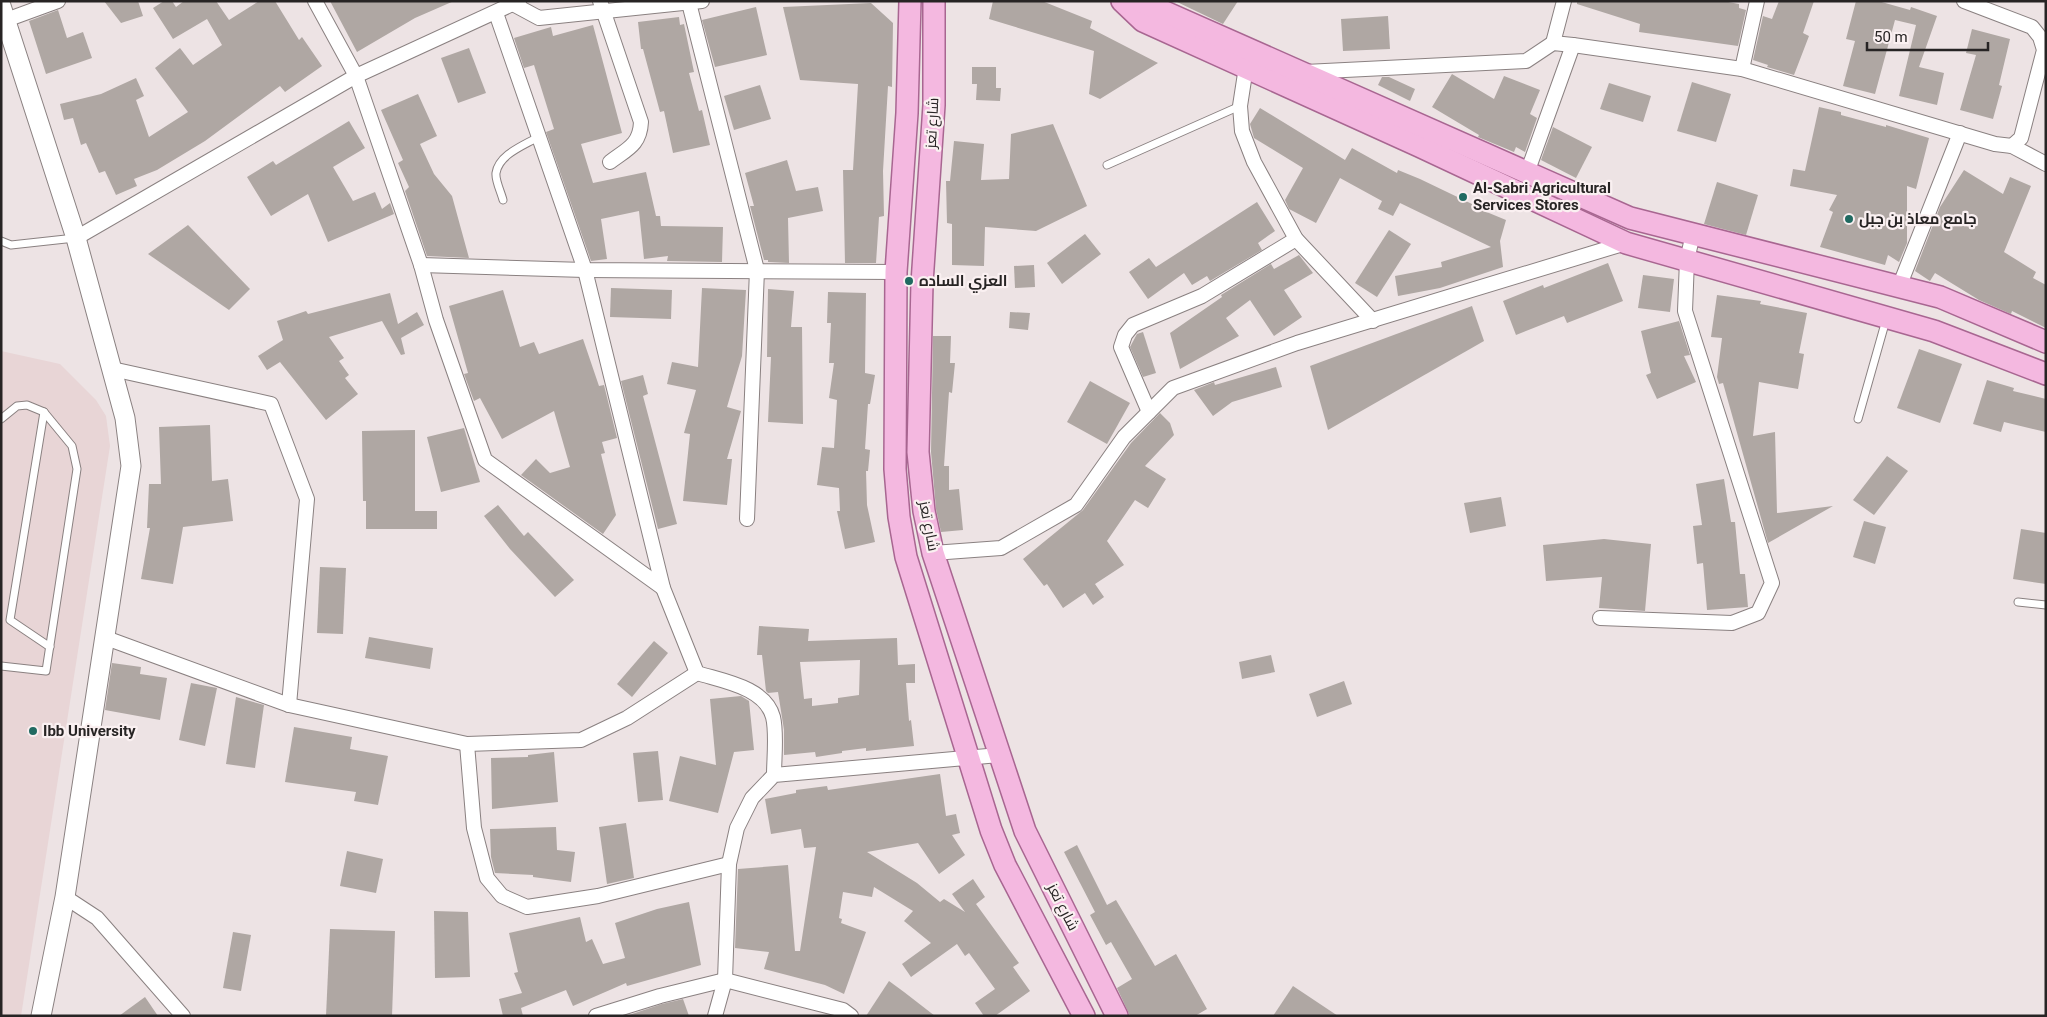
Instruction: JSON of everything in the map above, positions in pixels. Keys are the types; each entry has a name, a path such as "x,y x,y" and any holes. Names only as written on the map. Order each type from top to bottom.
{"main road":[{"name":"شارع تعز","path":"910,1 907,112 896,272 895,469 899,517 906,557 970,757 977,788 1005,865 1084,1016"},
{"name":"شارع تعز","path":"934,1 934,105 922,283 918,452 924,510 933,553 1025,830 1117,1016"},
{"path":"1122,1 1143,20 1626,243 1934,331 2046,374"},
{"path":"1140,1 1630,218 1940,297 2046,342"},
{"path":"3,13 76,238 125,418 131,466 65,898 41,1016"}],"street":[{"path":"3,13 58,1"},
{"path":"314,1 356,76 421,264 436,320 485,460 663,588"},
{"path":"1553,44 1564,1"},
{"path":"1742,69 1758,1"},
{"path":"1964,1 2032,27 2040,37 2045,49 2021,138 2012,146"},
{"path":"76,238 356,76 516,3 539,18 602,6 696,2 758,270 747,519"},
{"path":"602,6 641,122 637,142 610,162"},
{"path":"496,13 585,270 663,588 697,673"},
{"path":"1300,72 1526,61 1553,44 1572,45 1742,69 1995,144 2012,146 2046,164"},
{"path":"1527,173 1572,45"},
{"path":"1246,67 1240,106 1242,131 1254,162 1296,239 1373,321"},
{"path":"1899,287 1960,133"},
{"path":"1600,618 1732,622 1758,613 1772,583 1685,310 1687,260 1693,234"},
{"path":"1149,412 1122,347 1124,335 1133,325 1202,296 1296,239"},
{"path":"933,553 1001,548 1076,505 1124,437 1173,388 1297,343 1626,243"},
{"path":"421,264 585,270 896,272"},
{"path":"112,368 271,404 307,499 289,705"},
{"path":"106,638 289,705 468,744 581,740 627,718 697,673"},
{"path":"697,673 750,690 765,701 773,718 774,775"},
{"path":"468,744 474,828 487,878 502,896 527,907 598,896 729,864"},
{"path":"715,1016 725,980 729,864 736,828 752,798 774,775 999,755"},
{"path":"65,898 97,918 183,1016"},
{"path":"596,1016 660,996 725,980 843,1010 851,1016"}],"lane":[{"path":"1106,165 1240,106"},
{"path":"503,200 496,173 500,163 507,155 538,136"},
{"path":"1,241 11,245 76,238"},
{"path":"1858,419 1886,317"},
{"path":"1,419 17,406 27,405 44,412 72,446 77,469 46,671 1,666"},
{"path":"44,412 10,620 50,647"},
{"path":"2018,602 2046,606"}],"shaded area":[{"name":"Ibb University","path":"1,351 60,364 96,400 106,416 110,446 21,1016 1,1016"}],"building":[{"path":"104,1 138,1 143,16 121,23"},
{"path":"164,1 172,1 176,7 184,1 216,1 229,20 259,1 275,1 299,40 302,37 322,66 285,92 280,86 205,141 157,170 134,179 137,186 116,195 105,171 99,173 86,143 81,145 73,118 64,120 60,104 101,94 136,78 144,96 136,100 149,137 188,112 155,68 180,48 193,65 222,45 207,19 173,39 153,8"},
{"path":"330,1 454,1 415,18 357,52"},
{"path":"993,1 1042,1 1092,21 1090,28 1158,63 1100,99 1089,94 1094,51 989,19"},
{"path":"1175,1 1238,1 1223,24"},
{"path":"1577,1 1723,1 1739,4 1739,8 1746,10 1738,46 1639,32 1640,24 1577,4"},
{"path":"1779,1 1814,1 1803,33 1809,36 1794,75 1767,67 1768,65 1753,60 1763,16 1772,19"},
{"path":"1856,1 1878,1 1910,10 1911,7 1937,16 1919,67 1944,73 1937,105 1899,96 1916,25 1895,20 1875,94 1843,86 1855,41 1846,39"},
{"path":"871,3 893,23 892,87 888,86 883,171 884,216 879,217 876,263 845,263 843,170 853,170 858,84 800,80 783,7"},
{"path":"756,7 767,55 715,67 702,20"},
{"path":"58,10 67,38 83,32 92,58 46,74 29,21"},
{"path":"1388,16 1390,49 1343,51 1341,19"},
{"path":"679,17 680,25 684,24 694,72 689,73 699,111 702,110 710,145 673,153 664,111 660,112 643,49 641,49 638,22"},
{"path":"593,25 622,133 581,144 593,183 646,172 656,216 660,216 661,226 723,227 722,262 667,261 668,256 644,259 639,211 601,219 607,259 591,261 546,132 554,129 534,65 524,68 514,38 551,27 553,36"},
{"path":"1972,29 2010,39 1999,85 2002,86 1993,119 1960,110 1976,55 1966,53"},
{"path":"469,48 486,93 458,103 441,58"},
{"path":"972,67 996,67 996,88 1001,88 1000,101 976,100 977,84 972,84"},
{"path":"1452,74 1494,99 1504,76 1540,90 1530,114 1537,118 1525,152 1516,147 1514,152 1478,137 1479,135 1432,107"},
{"path":"1382,77 1389,77 1415,89 1410,101 1378,85"},
{"path":"1692,82 1731,94 1716,142 1677,131"},
{"path":"1609,83 1651,96 1643,122 1600,109"},
{"path":"760,85 771,119 734,130 724,96"},
{"path":"418,94 437,136 420,144 434,174 452,196 469,258 427,256 405,191 409,187 398,163 403,160 381,110"},
{"path":"1819,107 1841,112 1841,115 1886,127 1886,125 1929,138 1916,189 1907,186 1907,243 1899,262 1888,255 1885,265 1820,247 1833,212 1829,210 1837,195 1790,186 1793,169 1805,171"},
{"path":"1260,108 1345,160 1352,148 1397,173 1398,170 1420,179 1472,204 1472,206 1506,220 1500,241 1503,267 1440,288 1398,296 1395,276 1442,267 1441,262 1491,247 1400,203 1393,216 1378,209 1382,201 1340,178 1316,223 1289,209 1285,200 1303,168 1254,138 1250,124"},
{"path":"349,121 365,148 333,167 353,201 375,192 382,209 390,203 394,214 328,242 308,194 271,216 247,177 273,161 276,165"},
{"path":"1053,124 1087,206 1036,231 985,227 984,266 952,265 952,224 947,223 946,181 950,181 954,141 984,144 981,180 1009,179 1011,134"},
{"path":"1553,127 1592,147 1576,178 1541,160"},
{"path":"787,160 796,191 818,187 823,211 788,218 789,263 768,262 768,260 764,260 750,206 754,206 745,173"},
{"path":"1964,170 2003,194 2010,177 2031,186 2004,252 2036,272 2033,278 2046,285 2046,328 2012,311 2011,314 1979,300 1935,273 1930,281 1915,271 1940,207"},
{"path":"1717,182 1758,195 1746,235 1704,224"},
{"path":"1257,202 1275,231 1258,243 1262,250 1210,281 1207,276 1192,285 1184,273 1148,299 1129,272 1149,258 1156,267"},
{"path":"188,225 250,289 229,310 148,254"},
{"path":"1389,230 1411,244 1377,297 1355,283"},
{"path":"1085,234 1101,254 1062,284 1047,263"},
{"path":"1299,255 1313,273 1284,290 1302,317 1274,336 1250,300 1226,318 1239,336 1180,369 1170,333 1222,297 1221,295 1271,264 1274,269"},
{"path":"1608,263 1623,301 1567,323 1564,316 1516,335 1503,301 1543,285 1544,288"},
{"path":"1034,265 1035,287 1015,288 1014,266"},
{"path":"1643,275 1674,279 1670,312 1638,308"},
{"path":"611,288 672,290 671,319 610,317"},
{"path":"702,288 746,290 742,356 727,407 741,411 727,459 732,459 727,505 683,501 690,434 684,433 696,390 667,384 672,362 698,367"},
{"path":"768,289 794,291 791,327 802,327 803,424 768,422 771,357 767,357"},
{"path":"503,290 520,347 534,342 539,354 583,339 599,386 604,385 617,438 602,442 605,453 601,454 616,515 603,534 521,475 536,459 550,473 570,467 554,411 502,439 480,398 474,401 464,374 468,373 449,306"},
{"path":"828,292 866,293 865,373 875,375 870,404 868,404 865,449 870,450 868,471 866,471 867,505 875,542 845,549 837,511 840,511 839,488 817,485 822,447 834,448 837,400 829,398 834,363 829,363 831,323 827,323"},
{"path":"390,293 398,324 417,312 424,325 401,338 405,354 401,355 382,321 329,337 344,358 339,361 349,375 345,378 358,394 326,420 280,362 267,370 258,356 283,340 277,321 306,311 308,314"},
{"path":"1717,295 1761,301 1760,304 1807,313 1799,353 1804,354 1798,389 1759,382 1753,436 1775,432 1777,513 1833,506 1768,543 1723,383 1719,384 1717,377 1722,338 1711,337"},
{"path":"1472,306 1484,341 1328,430 1310,366"},
{"path":"1010,312 1030,313 1028,330 1009,328"},
{"path":"1679,321 1690,355 1684,356 1696,382 1657,399 1646,375 1651,373 1641,331"},
{"path":"1143,332 1156,373 1143,377 1130,347 1137,334"},
{"path":"933,336 951,336 950,363 955,363 952,393 949,392 944,466 949,466 949,490 959,489 963,530 941,532 936,509 931,452"},
{"path":"1919,349 1962,364 1940,423 1897,408"},
{"path":"1276,367 1282,387 1232,402 1213,416 1194,390 1214,382 1215,385"},
{"path":"643,375 648,394 643,396 677,524 658,529 621,381"},
{"path":"1987,380 2014,388 2013,391 2046,399 2046,432 2004,422 2001,432 1973,424"},
{"path":"1090,381 1130,403 1107,444 1067,422"},
{"path":"1160,413 1170,423 1174,435 1145,466 1166,479 1148,508 1135,500 1107,541 1124,565 1095,584 1104,597 1093,605 1085,593 1063,608 1047,584 1044,586 1023,559 1083,510 1131,443"},
{"path":"210,425 212,481 228,479 233,521 183,527 173,584 141,579 150,528 147,528 149,484 161,484 159,427"},
{"path":"464,428 480,482 441,492 427,437"},
{"path":"415,430 415,511 437,511 437,529 366,529 366,501 363,501 362,431"},
{"path":"1887,456 1908,471 1874,515 1853,500"},
{"path":"1724,479 1731,522 1735,522 1740,574 1745,574 1748,607 1707,610 1703,563 1697,564 1693,526 1702,525 1696,484"},
{"path":"1501,497 1506,526 1470,533 1464,503"},
{"path":"498,505 524,536 528,532 574,580 555,597 510,549 484,516"},
{"path":"1864,521 1886,527 1875,564 1853,557"},
{"path":"2021,529 2046,533 2046,584 2013,579"},
{"path":"1604,539 1651,544 1645,611 1599,608 1602,577 1546,581 1543,545"},
{"path":"320,567 346,568 343,634 317,633"},
{"path":"759,626 809,629 808,641 897,638 898,665 915,664 915,683 906,683 909,721 911,720 914,746 866,751 866,748 816,757 815,752 784,755 784,730 778,692 768,693 766,691 762,655 757,655","holes":["860,660 859,695 838,698 838,703 812,706 812,698 804,699 800,662"]},
{"path":"369,637 433,648 430,669 365,658"},
{"path":"654,641 668,653 632,697 617,684"},
{"path":"1271,655 1275,672 1242,679 1239,662"},
{"path":"112,663 141,667 140,674 167,678 160,720 105,710"},
{"path":"1344,681 1352,704 1317,717 1309,694"},
{"path":"191,683 217,688 205,746 179,740"},
{"path":"741,696 749,701 754,750 734,752 718,813 669,801 680,756 716,765 710,699"},
{"path":"236,697 264,705 255,768 226,764"},
{"path":"294,727 352,737 350,749 388,756 378,805 354,801 356,792 285,782"},
{"path":"658,751 663,800 638,802 633,753"},
{"path":"554,752 558,802 492,809 491,758 528,757 528,755"},
{"path":"940,774 946,816 956,814 960,833 952,835 965,855 939,874 918,843 867,852 917,883 940,902 944,899 965,912 952,894 973,879 985,897 976,904 1019,963 1013,967 1030,991 995,1016 984,1016 975,1003 995,989 969,953 965,956 957,944 911,977 902,964 931,943 904,921 913,911 874,887 872,897 843,892 839,918 842,919 841,923 866,932 844,994 825,985 764,969 769,952 735,948 738,869 788,865 795,951 800,951 816,847 804,848 801,829 771,834 765,799 796,793 796,790 827,786 828,790"},
{"path":"626,823 634,878 607,884 599,827"},
{"path":"556,827 557,850 575,852 571,882 533,877 533,875 495,873 491,857 490,829"},
{"path":"1077,845 1107,905 1116,900 1155,966 1176,954 1207,1009 1195,1016 1130,1016 1117,988 1132,979 1111,942 1106,945 1090,915 1095,912 1064,852"},
{"path":"347,851 383,859 376,893 340,886"},
{"path":"689,902 701,965 627,986 626,983 573,1006 566,990 521,1008 523,1016 503,1016 499,999 522,993 514,973 518,972 509,933 580,917 586,942 592,939 603,964 625,958 615,923 657,909"},
{"path":"434,911 468,912 470,977 435,978"},
{"path":"330,929 395,931 392,1016 326,1016"},
{"path":"233,932 251,935 241,991 223,988"},
{"path":"889,981 904,992 935,1016 866,1016"},
{"path":"1293,986 1338,1016 1273,1016"},
{"path":"145,997 158,1016 119,1016"},
{"path":"683,999 689,1016 626,1016 662,1004"}],"place":[{"name":"Al-Sabri Agricultural Services Stores","path":"1463,197"},
{"name":"جامع معاذ بن جبل","path":"1849,219"},
{"name":"العزي الساده","path":"909,281"},
{"name":"Ibb University","path":"33,731"}]}
